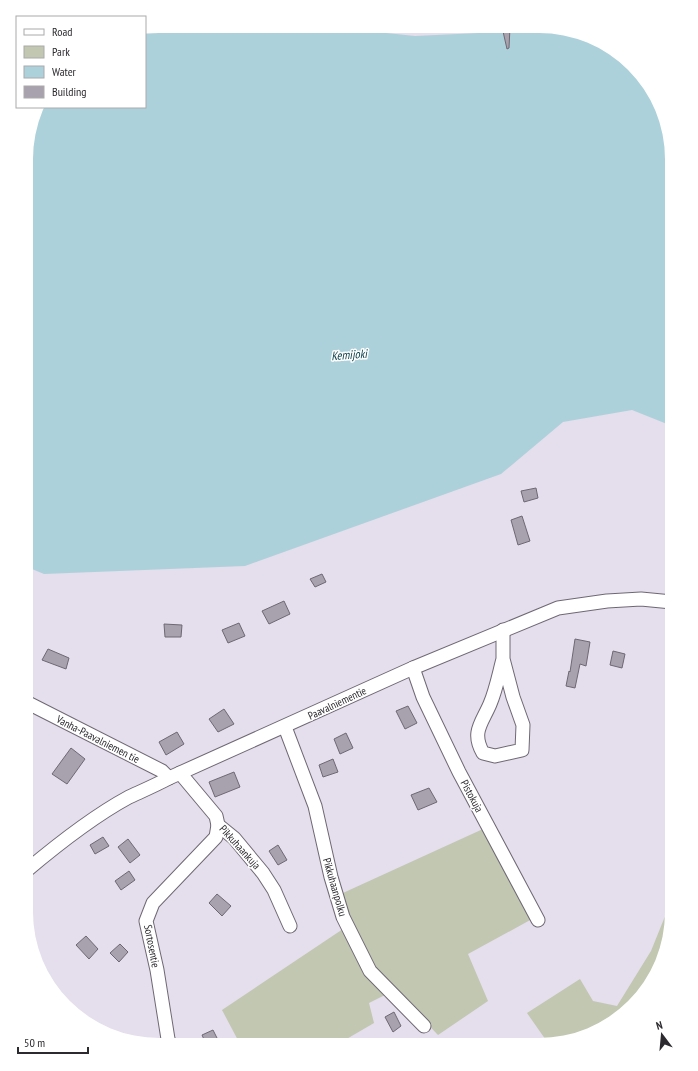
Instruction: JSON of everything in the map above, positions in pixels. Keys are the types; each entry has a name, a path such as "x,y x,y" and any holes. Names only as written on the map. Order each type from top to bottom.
{"street":[{"name":"Paavalniementie","path":"33,865 83,826 128,798 413,668 503,630 558,608 607,601 641,599 665,601"},
{"path":"503,630 503,659 513,697 523,725 522,750 495,756 483,753 478,743 480,724 490,704 503,659"},
{"name":"Pistokuja","path":"413,668 423,698 459,772 538,920"},
{"name":"Vanha-Paavalniemen tie","path":"33,706 174,776"},
{"name":"Pikkuhaanpolku","path":"285,727 315,806 331,877 343,917 370,971 424,1026"},
{"name":"Pikkuhaankuja","path":"174,776 216,816 218,825 234,838 263,873 274,890 290,926"},
{"name":"Sortosentie","path":"168,1038 157,970 146,921 152,904 216,838 218,825"}],"green space":[{"path":"483,829 532,919 468,954 488,1001 438,1035 395,990 369,1003 374,1023 348,1038 237,1038 222,1010 343,929 332,898"},
{"path":"665,916 663,936 658,952 652,968 644,982 628,1001 616,1012 602,1021 563,1036 544,1038 527,1013 580,979 593,1001 617,1006 651,951"}],"water":[{"name":"Kemijoki","path":"159,33 386,33 415,36 478,33 555,34 571,37 602,50 616,59 639,82 655,111 663,135 664,143 665,423 632,410 563,422 501,474 245,566 44,574 33,569 33,159 37,127 44,108 146,108 146,34"}],"building":[{"path":"503,33 510,33 509,48 507,49"},
{"path":"536,488 538,498 524,502 521,491"},
{"path":"522,516 530,541 518,545 511,520"},
{"path":"322,574 326,582 315,587 310,579"},
{"path":"284,601 290,614 269,624 262,611"},
{"path":"239,623 245,636 228,643 222,630"},
{"path":"164,624 182,625 181,637 165,637"},
{"path":"575,639 590,642 586,666 580,664 575,688 566,686 569,671 570,672"},
{"path":"48,649 69,658 66,669 42,660"},
{"path":"613,651 625,654 622,668 610,665"},
{"path":"408,706 417,723 405,729 396,711"},
{"path":"224,709 234,724 218,732 209,719"},
{"path":"177,732 184,744 166,755 159,742"},
{"path":"346,733 353,748 340,754 334,739"},
{"path":"71,748 85,759 67,784 52,774"},
{"path":"333,759 338,772 323,777 319,765"},
{"path":"234,772 240,787 215,797 209,782"},
{"path":"429,788 437,802 418,810 411,795"},
{"path":"103,837 109,846 95,854 90,845"},
{"path":"128,839 140,855 130,863 118,847"},
{"path":"278,845 287,860 278,865 269,851"},
{"path":"129,871 135,880 121,890 115,881"},
{"path":"217,894 231,906 222,916 209,903"},
{"path":"86,936 98,949 89,959 76,945"},
{"path":"120,944 128,952 119,962 110,953"},
{"path":"394,1012 401,1026 393,1032 385,1017"},
{"path":"213,1030 217,1038 203,1038 202,1035"}]}
